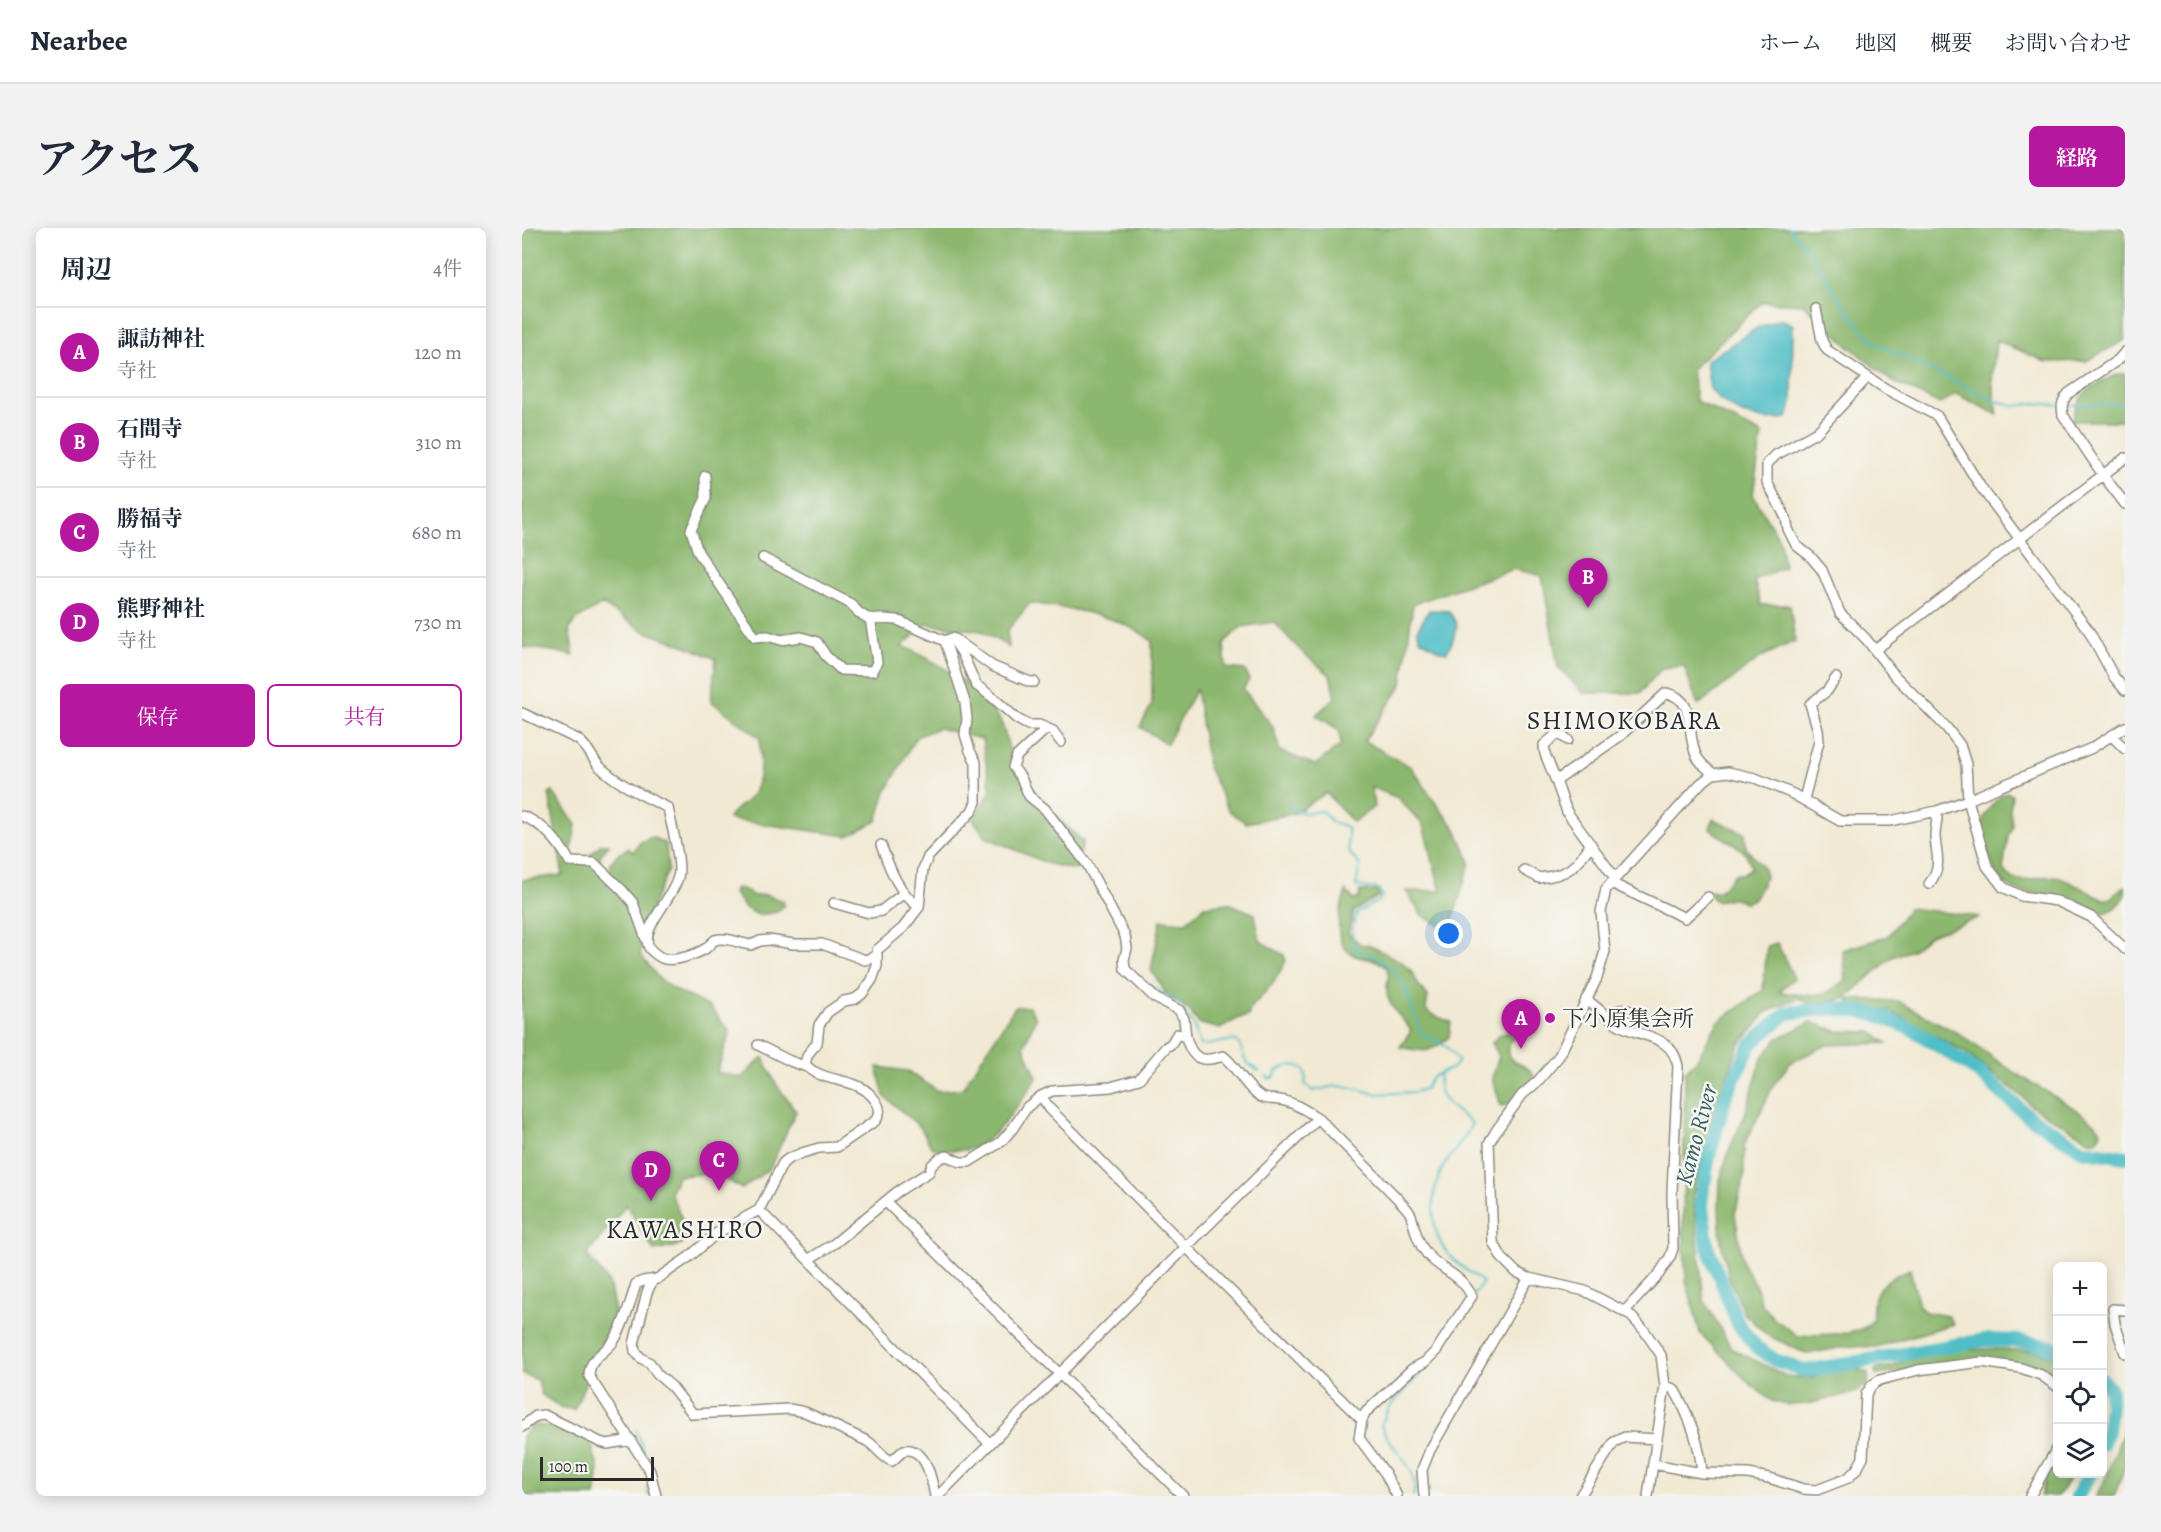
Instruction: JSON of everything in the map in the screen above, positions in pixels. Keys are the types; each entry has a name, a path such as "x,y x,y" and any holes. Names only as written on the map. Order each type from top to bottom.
{"street":[{"path":"1816,309 1822,341 1827,350 1868,377 1936,416 1980,486 2089,631 2114,676 2125,690"},
{"path":"2125,352 2118,360 2062,400 2063,415 2125,504"},
{"path":"1868,377 1818,432 1776,455 1767,464 1767,482 1786,518 1788,529 1796,545 1822,570 1840,613 1875,650 1895,676 1947,727 1960,745 1966,764 1968,800 1986,866 2003,887 2021,896 2057,901 2091,917 2125,949"},
{"path":"1875,650 2125,458"},
{"path":"705,476 706,498 691,530 698,552 754,637 768,636 781,640 801,637 817,642 826,656 841,670 873,671 877,662 870,618"},
{"path":"763,558 851,604 858,612 870,618 897,620 949,640 962,653 976,685 1017,719 1028,725 1039,725 1053,731 1061,742"},
{"path":"949,640 956,639 992,666 1034,682"},
{"path":"807,1067 805,1063 808,1054 818,1044 819,1025 828,1012 844,1001 855,999 862,994 872,980 877,966 877,950 903,928 919,907 923,869 928,857 972,811 976,802 976,762 965,734 967,719 965,702 949,640"},
{"path":"1804,800 1819,741 1810,704 1827,691 1836,678"},
{"path":"1556,781 1620,736 1666,693 1675,695 1687,708 1693,746 1698,759 1713,774"},
{"path":"522,713 577,739 583,743 598,765 607,772 627,786 668,808 679,870 677,882 651,925 646,941"},
{"path":"1648,1496 1665,1386 1660,1354 1644,1330 1629,1314 1585,1291 1529,1278 1516,1272 1502,1258 1493,1242 1489,1143 1522,1095 1538,1081 1559,1056 1597,978 1605,951 1601,912 1606,889 1700,784 1713,774 1728,772 1755,778 1804,800 1840,821 1890,821 1937,812 1968,800 2092,748 2125,727"},
{"path":"1047,729 1017,756 1013,767 1022,778 1029,796 1045,809 1087,864 1125,936 1127,948 1124,960 1125,969 1155,998 1179,1010 1184,1019 1188,1047 1201,1059 1208,1061 1223,1056 1261,1096 1286,1101 1318,1118 1399,1200 1410,1213 1417,1239 1428,1256 1455,1275 1472,1296 1436,1351 1380,1398 1366,1412 1362,1420 1359,1438 1385,1473 1396,1496"},
{"path":"1568,740 1558,733 1544,745 1545,754 1567,812 1591,844 1613,881 1685,918 1708,897"},
{"path":"2112,736 2125,749"},
{"path":"1929,884 1939,865 1935,836 1938,822 1937,812"},
{"path":"522,816 534,820 543,828 562,848 570,862 594,863 622,890 633,903 646,941 654,954 665,959 681,958 702,951 716,940 730,940 751,945 769,940 793,944 822,944 865,960 877,956"},
{"path":"1524,870 1539,878 1566,873 1579,863 1591,844"},
{"path":"881,845 892,875 908,899 919,907"},
{"path":"834,903 869,913 881,911 904,893"},
{"path":"1586,999 1617,1024 1661,1040 1675,1054 1678,1066 1672,1191 1673,1248 1659,1274 1624,1312"},
{"path":"1608,1017 1618,1009 1624,1008 1637,1013"},
{"path":"808,1259 836,1243 897,1192 929,1172 932,1165 940,1158 947,1156 960,1162 969,1162 1001,1142 1027,1107 1041,1096 1052,1090 1111,1087 1139,1079 1171,1044 1177,1034 1186,1037"},
{"path":"656,1496 650,1471 645,1462 589,1376 589,1371 597,1356 612,1343 636,1284 653,1280 689,1257 717,1233 759,1210 783,1163 788,1158 819,1148 837,1147 879,1116 879,1105 866,1089 855,1083 814,1072 758,1045"},
{"path":"1041,1096 1050,1109 1186,1247 1362,1420"},
{"path":"653,1280 647,1292 634,1344 635,1352 650,1363 693,1414 789,1409 805,1412 867,1441 888,1460 892,1461 904,1450 912,1450 930,1472 936,1496 1318,1118"},
{"path":"886,1202 1183,1496"},
{"path":"759,1210 990,1444"},
{"path":"1424,1496 1422,1470 1430,1450 1529,1278"},
{"path":"2125,1310 2113,1309 2115,1324 2125,1353"},
{"path":"1653,1464 1702,1473 1748,1474 1817,1493 1848,1478 1857,1469 1863,1458 1866,1394 1872,1385 1880,1380 1918,1370 1982,1362 2021,1368 2041,1375 2053,1383"},
{"path":"1665,1386 1674,1389 1683,1404 1700,1452 1702,1473"},
{"path":"522,1427 536,1416 544,1415 600,1442 607,1444 631,1440"},
{"path":"1580,1496 1614,1442 1625,1437 1656,1439"},
{"path":"2030,1496 2053,1455"}],"green space":[{"path":"522,228 2125,228 2125,340 2086,361 2046,362 1996,340 1992,380 1998,415 1956,394 1940,404 1890,380 1803,304 1762,302 1692,369 1696,401 1762,434 1753,495 1780,541 1784,567 1754,580 1761,605 1790,605 1795,641 1761,657 1698,705 1684,666 1662,668 1640,693 1583,693 1558,667 1542,576 1514,569 1413,604 1402,685 1364,741 1411,767 1456,829 1470,862 1449,933 1421,914 1406,891 1441,891 1423,825 1398,798 1371,787 1374,807 1353,822 1326,793 1295,813 1246,823 1229,811 1208,767 1196,689 1167,744 1140,727 1152,704 1152,641 1124,625 1094,614 1030,603 1007,631 1009,647 982,631 927,624 902,646 956,676 990,707 1002,724 1012,757 1021,774 1046,805 1083,842 1076,870 1049,864 985,837 973,819 991,791 982,739 938,728 916,737 885,794 877,821 848,836 728,819 756,789 760,768 760,738 711,701 716,659 644,631 602,604 576,620 569,629 574,656 522,647","holes":["1274,622 1303,653 1330,675 1335,698 1316,715 1339,730 1341,745 1315,765 1280,751 1273,727 1243,689 1249,680 1245,670 1226,668 1224,643 1241,627"]},
{"path":"2125,373 2125,421 2072,421 2077,405 2086,392 2105,380"},
{"path":"552,791 576,825 570,857 585,860 601,844 609,844 600,856 601,871 609,878 610,863 628,848 633,852 640,842 652,837 666,844 668,870 647,918 640,954 659,979 673,989 710,1007 730,1032 717,1072 741,1078 763,1057 776,1084 796,1111 770,1168 742,1189 717,1173 678,1176 670,1192 688,1233 682,1245 654,1251 626,1205 587,1255 609,1283 615,1312 574,1410 560,1407 541,1394 538,1380 522,1374 522,880 563,875 549,793"},
{"path":"2006,792 2012,795 2010,809 2012,826 2008,836 2003,870 2017,880 2060,878 2102,899 2109,899 2125,886 2125,897 2116,907 2099,913 2053,896 2018,891 2004,882 1992,863 1982,828 1988,810"},
{"path":"1713,819 1745,833 1746,848 1764,869 1766,877 1755,898 1746,903 1732,899 1717,902 1711,895 1711,891 1720,891 1735,874 1742,874 1751,868 1749,860 1741,849 1710,829"},
{"path":"736,888 745,890 753,896 766,895 783,901 784,905 777,912 758,915 745,908 733,892"},
{"path":"1346,891 1354,900 1359,898 1360,891 1378,893 1379,896 1354,911 1348,933 1360,944 1369,945 1402,962 1412,972 1419,986 1428,996 1426,1010 1451,1022 1449,1037 1437,1046 1421,1051 1400,1047 1411,1031 1388,998 1387,969 1378,962 1356,956 1342,944 1339,918"},
{"path":"1228,903 1255,914 1260,941 1284,955 1286,961 1274,982 1250,1009 1248,1016 1239,1018 1220,1029 1198,1023 1190,1011 1169,998 1151,970 1161,920 1186,922 1205,906"},
{"path":"1909,908 1981,917 1930,935 1912,950 1892,957 1845,999 1811,1004 1798,998 1767,1012 1739,1045 1714,1113 1693,1194 1704,1300 1732,1349 1786,1376 1812,1378 1835,1369 1855,1368 1868,1373 1868,1384 1856,1392 1808,1404 1788,1405 1772,1401 1751,1385 1700,1333 1686,1280 1683,1230 1685,1072 1698,1058 1718,1022 1763,990 1767,946 1777,943 1794,978 1779,992 1804,995 1825,994 1846,980 1843,950 1888,936"},
{"path":"1849,999 1898,1001 1959,1034 2015,1073 2095,1123 2101,1131 2097,1141 2089,1140 2031,1106 2024,1098 1963,1051 1898,1015 1848,1005"},
{"path":"1015,1007 1029,1007 1036,1018 1024,1046 1037,1078 998,1130 979,1146 961,1150 932,1148 920,1127 884,1096 877,1067 907,1071 938,1091 962,1089"},
{"path":"1811,1022 1837,1031 1871,1032 1887,1043 1827,1045 1791,1062 1774,1084 1744,1146 1744,1177 1735,1214 1743,1265 1756,1285 1761,1303 1773,1318 1798,1336 1849,1333 1864,1328 1873,1320 1874,1301 1881,1287 1893,1277 1910,1269 1919,1306 1925,1312 1948,1316 1953,1324 1875,1347 1849,1346 1807,1354 1767,1335 1744,1313 1729,1278 1721,1242 1720,1180 1730,1148 1745,1114 1762,1058 1778,1038"},
{"path":"1514,1031 1518,1033 1509,1043 1509,1054 1513,1061 1529,1070 1535,1080 1507,1105 1501,1106 1492,1078 1499,1056 1492,1043 1499,1035"},
{"path":"1953,1350 2036,1351 2053,1357 2053,1378 2027,1367 1982,1360 1876,1375 1875,1369 1894,1366 1916,1356"},
{"path":"532,1425 549,1426 590,1440 599,1470 595,1496 522,1496 522,1436"},
{"path":"2125,1427 2125,1466 2115,1494 2114,1496 2095,1496 2107,1478"},
{"path":"2053,1465 2053,1478 2069,1478 2058,1496 2040,1496"}],"water":[{"path":"1781,319 1793,325 1792,402 1787,418 1767,420 1742,414 1720,400 1710,389 1706,361 1757,328"},
{"path":"1429,610 1449,611 1457,625 1447,652 1440,651 1420,639 1417,630"}],"waterway":[{"path":"1789,228 1852,317 1877,344 1996,401 2017,406 2035,403 2059,405"},
{"path":"2065,405 2125,404"},
{"path":"1286,805 1304,813 1322,811 1332,822 1345,826 1348,830 1348,851 1360,865 1356,886 1379,889 1382,896 1378,901 1357,913 1352,932 1357,952 1371,955 1393,968 1406,990 1419,1028 1424,1035 1447,1047 1458,1061 1453,1068 1440,1073 1440,1089 1442,1096 1452,1108 1472,1123 1440,1173 1434,1193 1433,1214 1441,1245 1459,1265 1483,1282 1474,1295"},
{"path":"1138,976 1180,1005"},
{"name":"Kamo River","path":"2053,1348 2019,1341 1985,1340 1806,1371 1775,1360 1757,1348 1738,1324 1708,1248 1701,1201 1709,1156 1726,1095 1751,1044 1787,1013 1834,1008 1875,1014 1914,1030 1976,1070 2028,1116 2082,1150 2125,1157"},
{"path":"1183,1010 1194,1026 1200,1045 1237,1041 1245,1060 1259,1071"},
{"path":"1266,1076 1270,1079 1275,1077 1276,1071 1290,1065 1303,1068 1306,1074 1305,1084 1313,1091 1335,1086 1376,1094 1415,1092 1426,1088 1431,1078 1440,1073"},
{"path":"1413,1496 1415,1486 1413,1476 1381,1425 1389,1408 1428,1365"},
{"name":"Kamo River","path":"2107,1386 2111,1391 2107,1433"},
{"path":"636,1429 646,1458"},
{"name":"Kamo River","path":"2077,1496 2088,1478"},
{"path":"648,1481 648,1496"}],"place":[{"name":"石間寺","path":"1588,608"},
{"name":"下小原集会所","path":"1550,1018"},
{"name":"諏訪神社","path":"1521,1049"},
{"name":"勝福寺","path":"719,1191"},
{"name":"熊野神社","path":"651,1201"}],"district":[{"name":"SHIMOKOBARA","path":"1624,720"},
{"name":"KAWASHIRO","path":"685,1229"}]}
